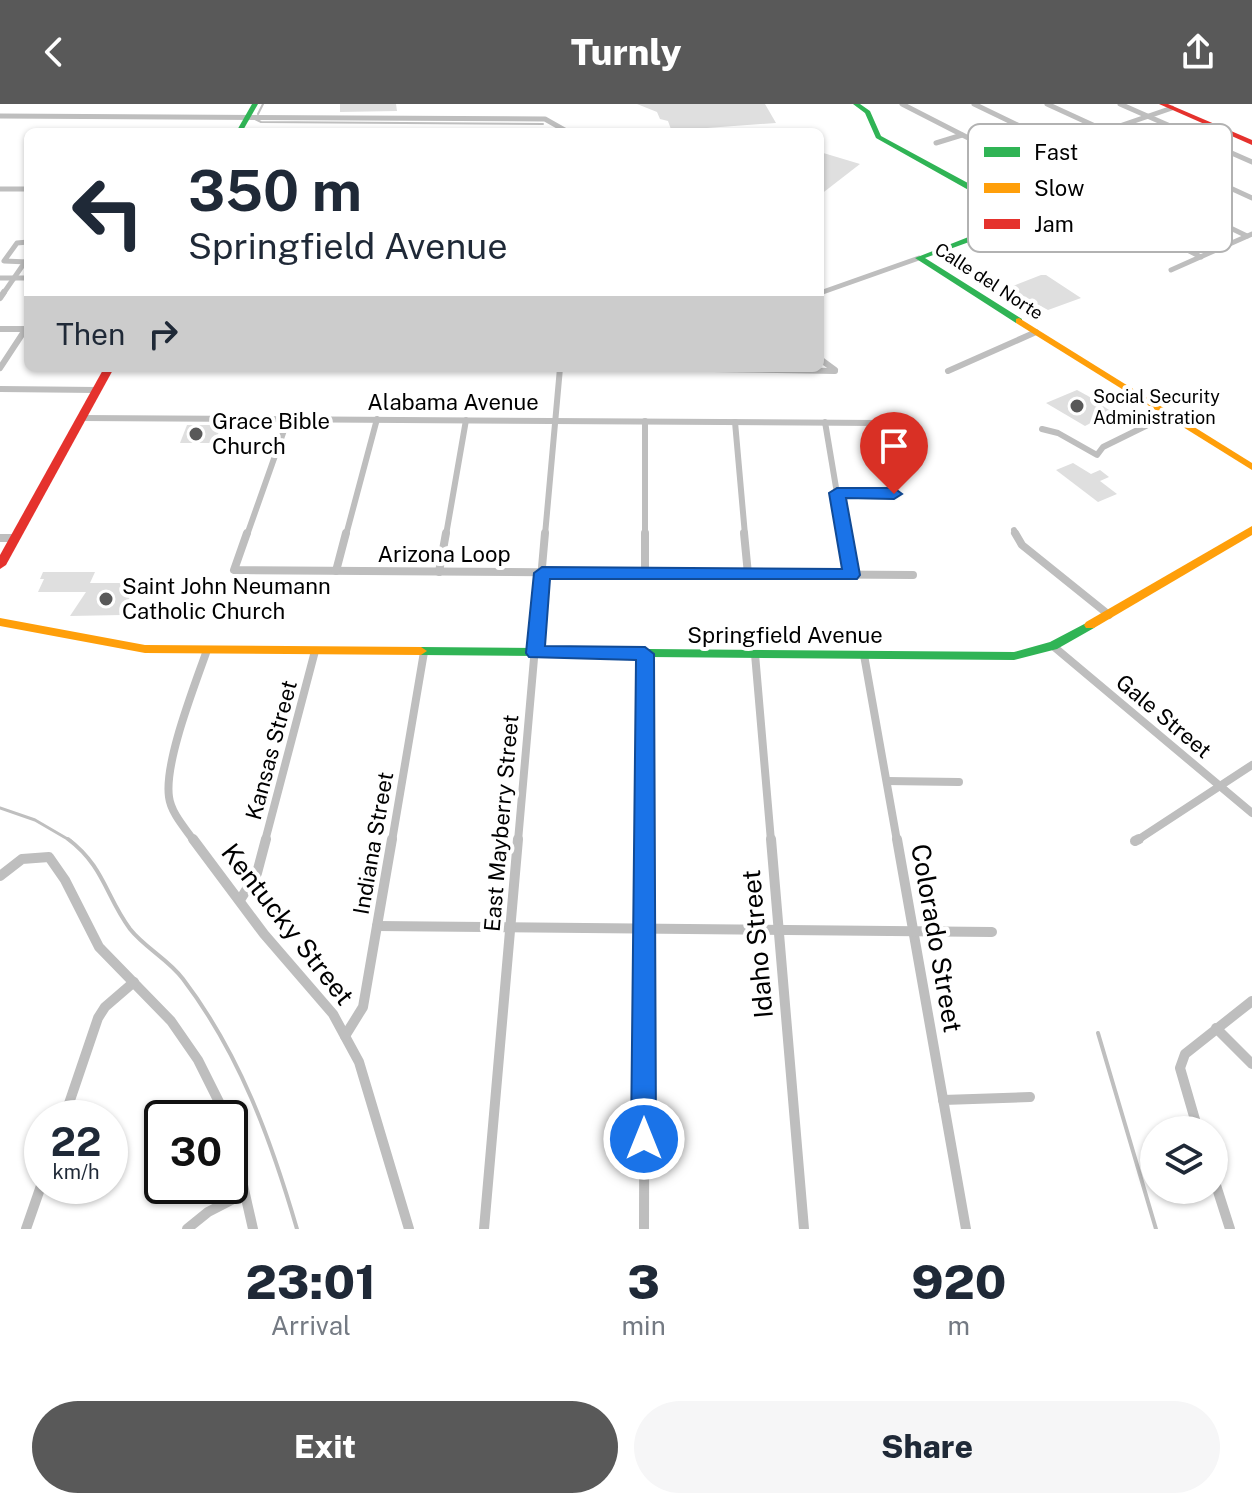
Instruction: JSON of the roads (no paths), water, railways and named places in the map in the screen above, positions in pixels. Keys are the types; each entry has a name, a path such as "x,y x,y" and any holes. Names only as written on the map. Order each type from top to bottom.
{"street":[{"path":"241,128 255,104"},
{"name":"Calle del Norte","path":"856,104 868,112 878,137 968,186"},
{"path":"902,104 968,138"},
{"path":"974,104 1016,124"},
{"path":"1047,104 1091,124"},
{"path":"1120,104 1166,124"},
{"path":"1126,124 1167,106 1208,124"},
{"path":"0,116 545,119 561,128"},
{"path":"1232,134 1252,143"},
{"path":"936,143 962,135"},
{"path":"1232,153 1252,162"},
{"path":"0,189 24,189"},
{"path":"1232,189 1252,198"},
{"name":"Calle del Norte","path":"919,258 968,240"},
{"path":"24,242 17,243 4,261 24,262"},
{"path":"941,250 934,256 934,262 955,281"},
{"path":"1191,252 1201,257"},
{"path":"1171,270 1212,252"},
{"path":"824,292 919,258"},
{"name":"Calle del Norte","path":"919,258 1252,467"},
{"path":"0,298 24,265"},
{"path":"0,278 24,278"},
{"path":"0,329 24,329"},
{"path":"0,368 24,332"},
{"path":"948,371 1036,332"},
{"path":"824,362 835,371 824,371"},
{"path":"0,565 107,372"},
{"name":"East Mayberry Street","path":"484,1229 560,372"},
{"path":"0,389 97,390"},
{"path":"1042,429 1058,433 1097,455 1103,447 1168,415"},
{"name":"Alabama Avenue","path":"81,418 877,423"},
{"name":"Arizona Loop","path":"288,419 234,570 913,575"},
{"path":"336,571 377,419"},
{"path":"439,572 466,420"},
{"path":"645,421 645,573"},
{"path":"735,422 748,574"},
{"path":"825,422 851,575"},
{"path":"837,493 894,494"},
{"path":"1014,530 1022,545 1109,615"},
{"name":"Springfield Avenue","path":"0,622 47,628 112,647 1014,656 1053,646 1252,530"},
{"path":"0,538 15,538"},
{"name":"Gale Street","path":"1053,646 1252,813"},
{"name":"Kentucky Street","path":"207,650 175,746 169,797 179,820 333,1014 359,1062 409,1229"},
{"name":"Kansas Street","path":"240,900 257,873 315,651"},
{"name":"Indiana Street","path":"345,1036 363,1007 424,652"},
{"path":"644,1229 645,654"},
{"name":"Idaho Street","path":"755,654 804,1229"},
{"name":"Colorado Street","path":"864,655 966,1229"},
{"path":"1135,841 1252,765"},
{"path":"887,781 959,782"},
{"path":"0,876 9,864 23,857 49,857 68,880 87,928 102,951 160,1007 213,1083 220,1100"},
{"path":"377,926 992,932"},
{"path":"70,1100 98,1018 105,1007 134,982"},
{"path":"1194,1116 1180,1068 1185,1054 1252,1001"},
{"path":"1216,1028 1252,1064"},
{"path":"943,1100 1030,1097"},
{"path":"26,1229 35,1204"},
{"path":"187,1229 224,1204"},
{"path":"246,1204 253,1229"},
{"path":"1222,1204 1230,1229"}],"waterway":[{"path":"258,114 263,104"},
{"path":"255,119 261,122 543,124"},
{"path":"0,808 35,820 69,840"},
{"path":"69,840 90,860 130,929 183,979 221,1037 265,1131 297,1229"},
{"path":"1098,1033 1156,1229"}],"place":[{"name":"Social Security Administration","path":"1077,406"},
{"name":"Grace Bible Church","path":"196,434"},
{"name":"Saint John Neumann Catholic Church","path":"106,599"}]}
